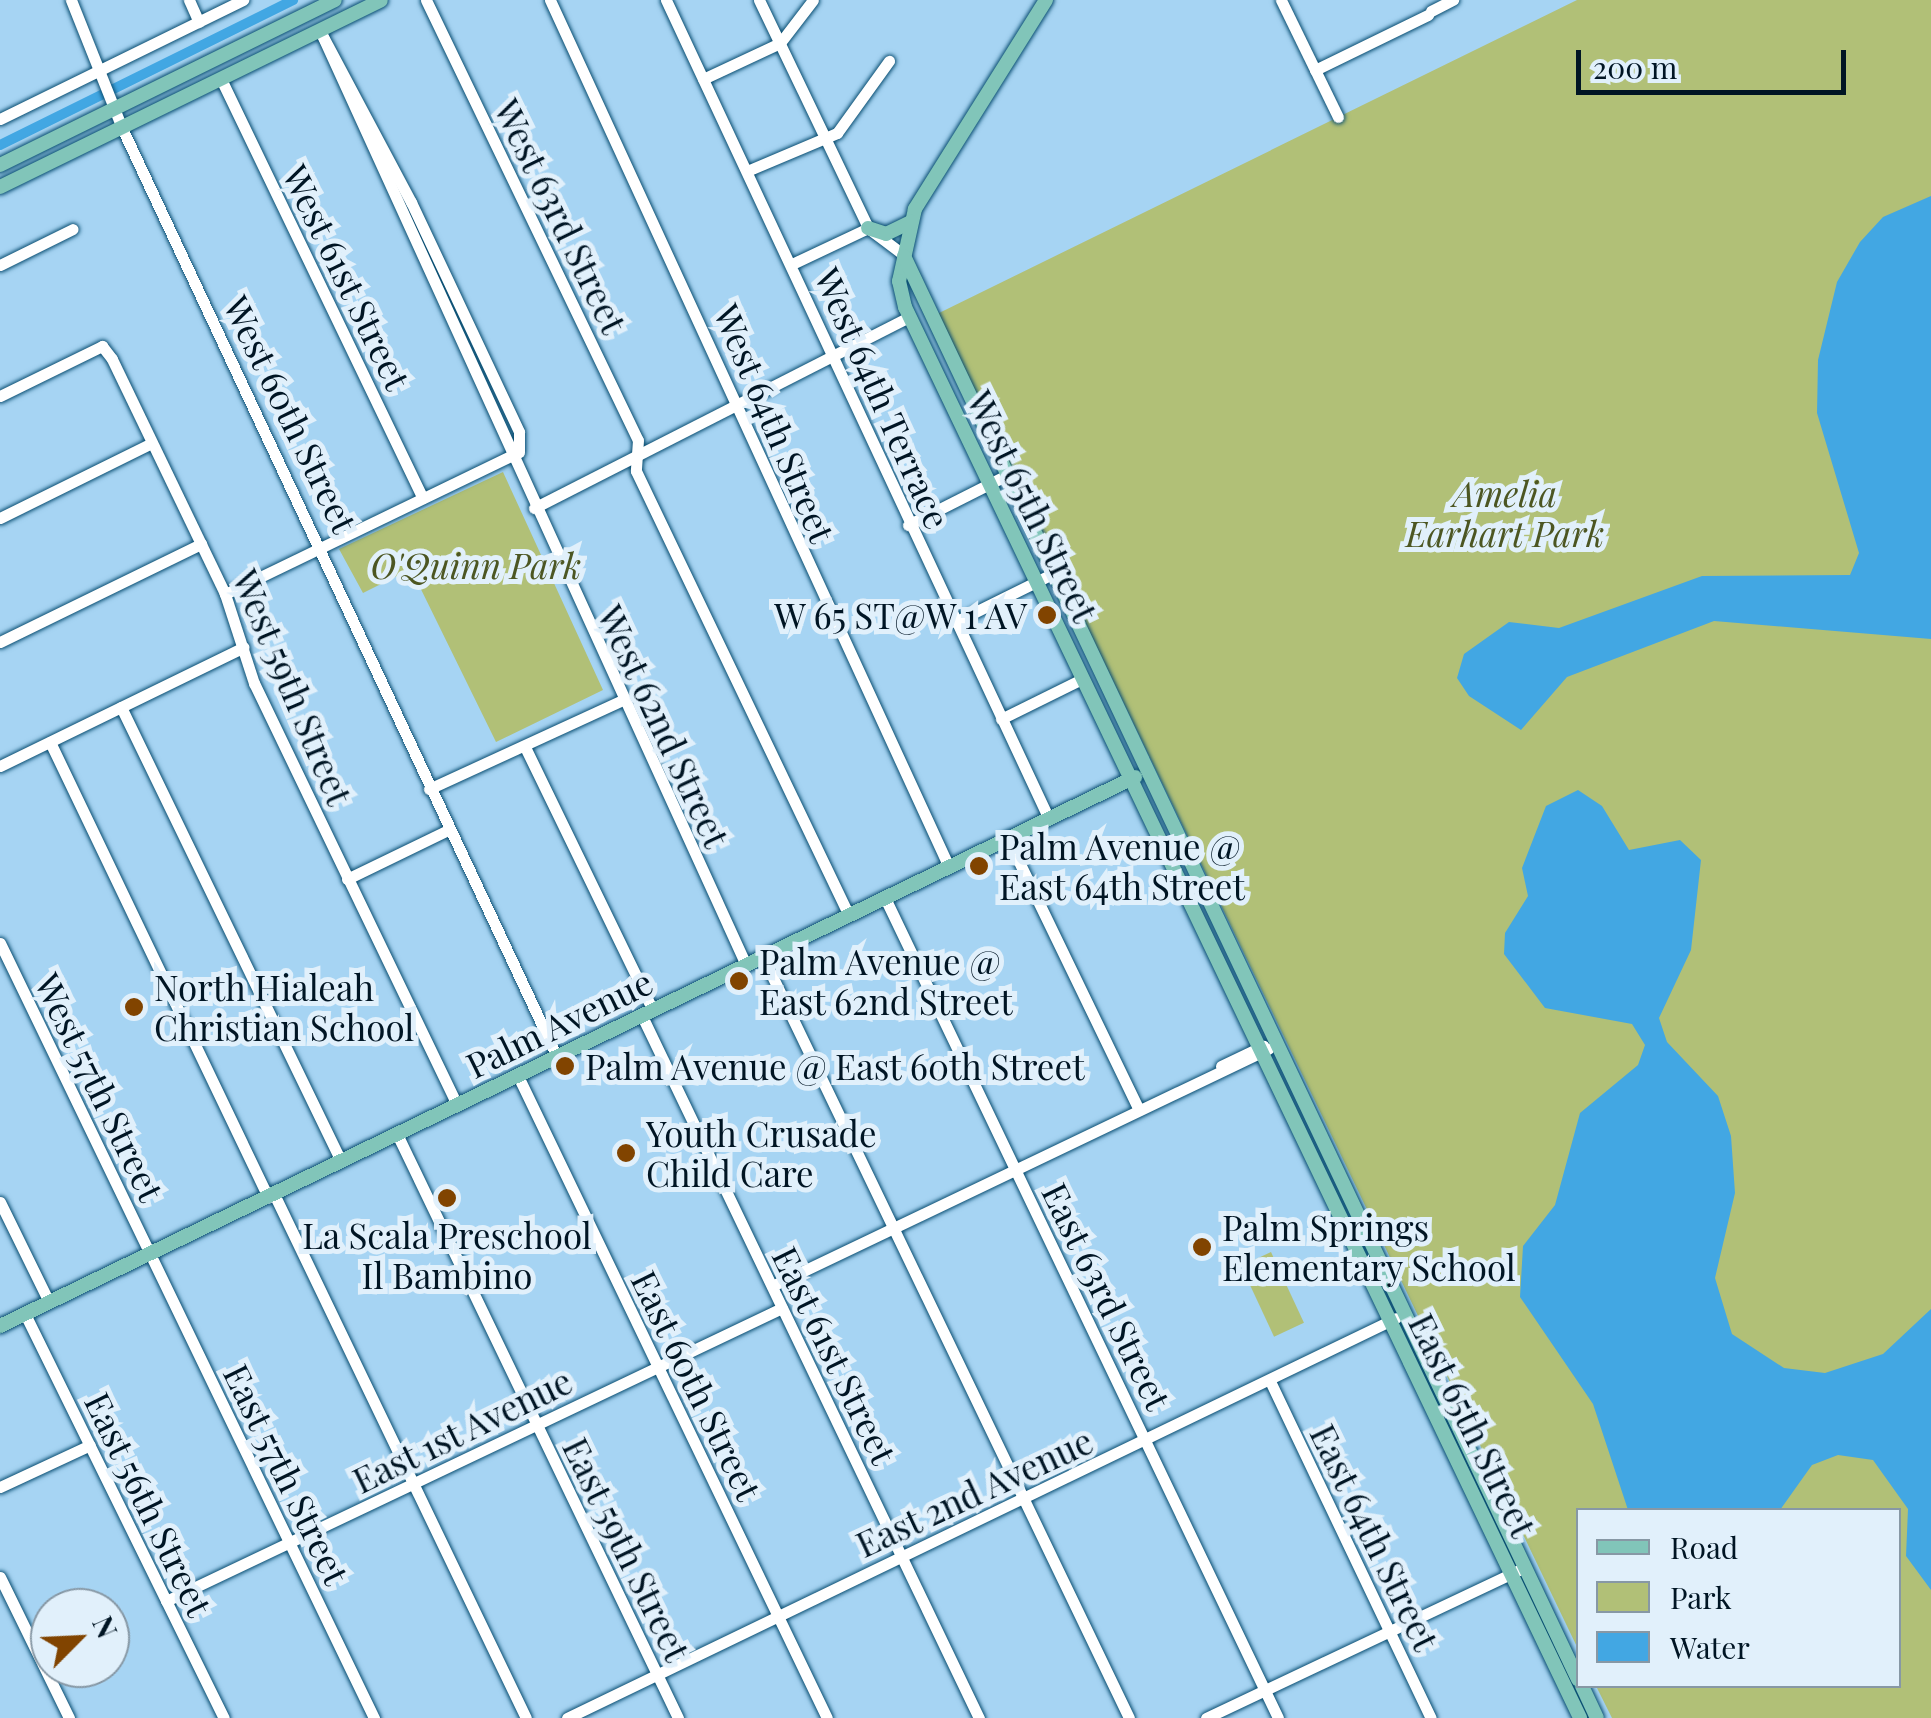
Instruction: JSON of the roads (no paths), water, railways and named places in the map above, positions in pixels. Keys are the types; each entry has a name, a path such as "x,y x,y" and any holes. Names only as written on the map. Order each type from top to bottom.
{"main road":[{"path":"0,166 335,0"},
{"path":"0,186 321,33 381,0"},
{"path":"904,255 910,222 1046,0"},
{"path":"868,228 886,234 910,222"},
{"name":"West 65th Street","path":"904,255 909,317 915,332 996,481 1137,776"},
{"name":"West 65th Street","path":"904,255 996,481"},
{"name":"West 65th Street","path":"1043,578 1082,679 1137,776"},
{"name":"Palm Avenue","path":"0,1326 1137,776"},
{"name":"East 65th Street","path":"1137,776 1274,1044 1397,1318 1518,1571 1580,1718"},
{"name":"East 65th Street","path":"1137,776 1260,1050 1397,1318"},
{"name":"East 65th Street","path":"1518,1571 1576,1675"},
{"name":"East 65th Street","path":"1583,1688 1597,1718"}],"street":[{"name":"West 60th Street","path":"72,0 102,68 122,128 324,545 429,789 557,1057"},
{"path":"189,0 199,22"},
{"path":"1,116 243,0"},
{"name":"West 63rd Street","path":"426,0 638,440 637,458 661,523 848,916"},
{"name":"West 64th Street","path":"550,0 740,409 750,451 949,867"},
{"name":"West 64th Terrace","path":"666,0 792,264 908,525 1049,819"},
{"name":"West 65th Street","path":"760,0 868,228 904,255"},
{"path":"703,79 780,43 813,0"},
{"path":"1282,0 1338,117"},
{"path":"1315,70 1453,0"},
{"name":"West 62nd Street","path":"321,33 320,46 519,452 534,508 620,702 746,966"},
{"path":"747,171 844,126 889,61"},
{"name":"West 61st Street","path":"221,79 424,498"},
{"path":"792,264 868,228"},
{"path":"0,265 73,230"},
{"path":"534,508 886,336 909,317"},
{"path":"886,336 915,332"},
{"name":"West 59th Street","path":"1,394 102,346 225,594 244,646 348,879 457,1105"},
{"path":"0,518 152,443"},
{"path":"225,594 519,452"},
{"path":"908,525 996,481"},
{"path":"0,642 201,544"},
{"path":"955,622 1043,578"},
{"path":"0,766 244,646"},
{"path":"1001,719 1082,679"},
{"path":"429,789 620,702"},
{"path":"121,707 341,1162"},
{"path":"50,742 526,1718"},
{"path":"526,747 647,1013"},
{"path":"348,879 448,830"},
{"path":"1008,839 1139,1110"},
{"name":"East 63rd Street","path":"885,898 1278,1718"},
{"name":"West 57th Street","path":"0,944 150,1254"},
{"path":"764,957 1022,1503 1129,1718"},
{"name":"East 61st Street","path":"647,1013 782,1308 979,1718"},
{"path":"772,1286 1274,1044"},
{"name":"East 60th Street","path":"518,1076 827,1718"},
{"name":"East 59th Street","path":"396,1134 678,1718"},
{"path":"0,1202 49,1302"},
{"name":"East 57th Street","path":"150,1254 374,1718"},
{"name":"East 1st Avenue","path":"166,1601 782,1308"},
{"name":"East 56th Street","path":"25,1314 224,1718"},
{"name":"East 2nd Avenue","path":"567,1718 902,1556 1022,1503 1397,1318"},
{"name":"East 64th Street","path":"1270,1380 1431,1718"},
{"path":"0,1487 90,1445"},
{"path":"1206,1718 1518,1571"},
{"path":"0,1577 69,1718"}],"water":[{"path":"1931,196 1931,639 1714,621 1567,677 1521,730 1469,696 1457,678 1464,654 1509,622 1559,628 1702,576 1850,575 1859,553 1817,413 1818,360 1837,282 1860,242 1883,217"},
{"path":"1578,790 1602,806 1629,850 1680,840 1701,860 1691,950 1659,1018 1667,1042 1718,1096 1731,1136 1735,1193 1715,1278 1732,1334 1784,1368 1825,1373 1883,1354 1931,1309 1931,1590 1906,1556 1908,1509 1873,1460 1838,1455 1812,1465 1781,1508 1627,1508 1593,1404 1520,1297 1523,1246 1555,1205 1580,1113 1638,1065 1645,1045 1632,1024 1545,1008 1504,954 1505,933 1528,896 1522,868 1546,806"}],"waterway":[{"path":"0,145 293,0"}],"place":[{"name":"W 65 ST@W 1 AV","path":"1047,615"},
{"name":"Palm Avenue @ East 64th Street","path":"979,866"},
{"name":"Palm Avenue @ East 62nd Street","path":"739,981"},
{"name":"North Hialeah Christian School","path":"134,1007"},
{"name":"Palm Avenue @ East 60th Street","path":"565,1066"},
{"name":"Youth Crusade Child Care","path":"626,1153"},
{"name":"La Scala Preschool Il Bambino","path":"447,1198"},
{"name":"Palm Springs Elementary School","path":"1202,1247"}],"park label":[{"name":"Amelia Earhart Park","path":"1505,513"},
{"name":"O'Quinn Park","path":"476,565"}]}
